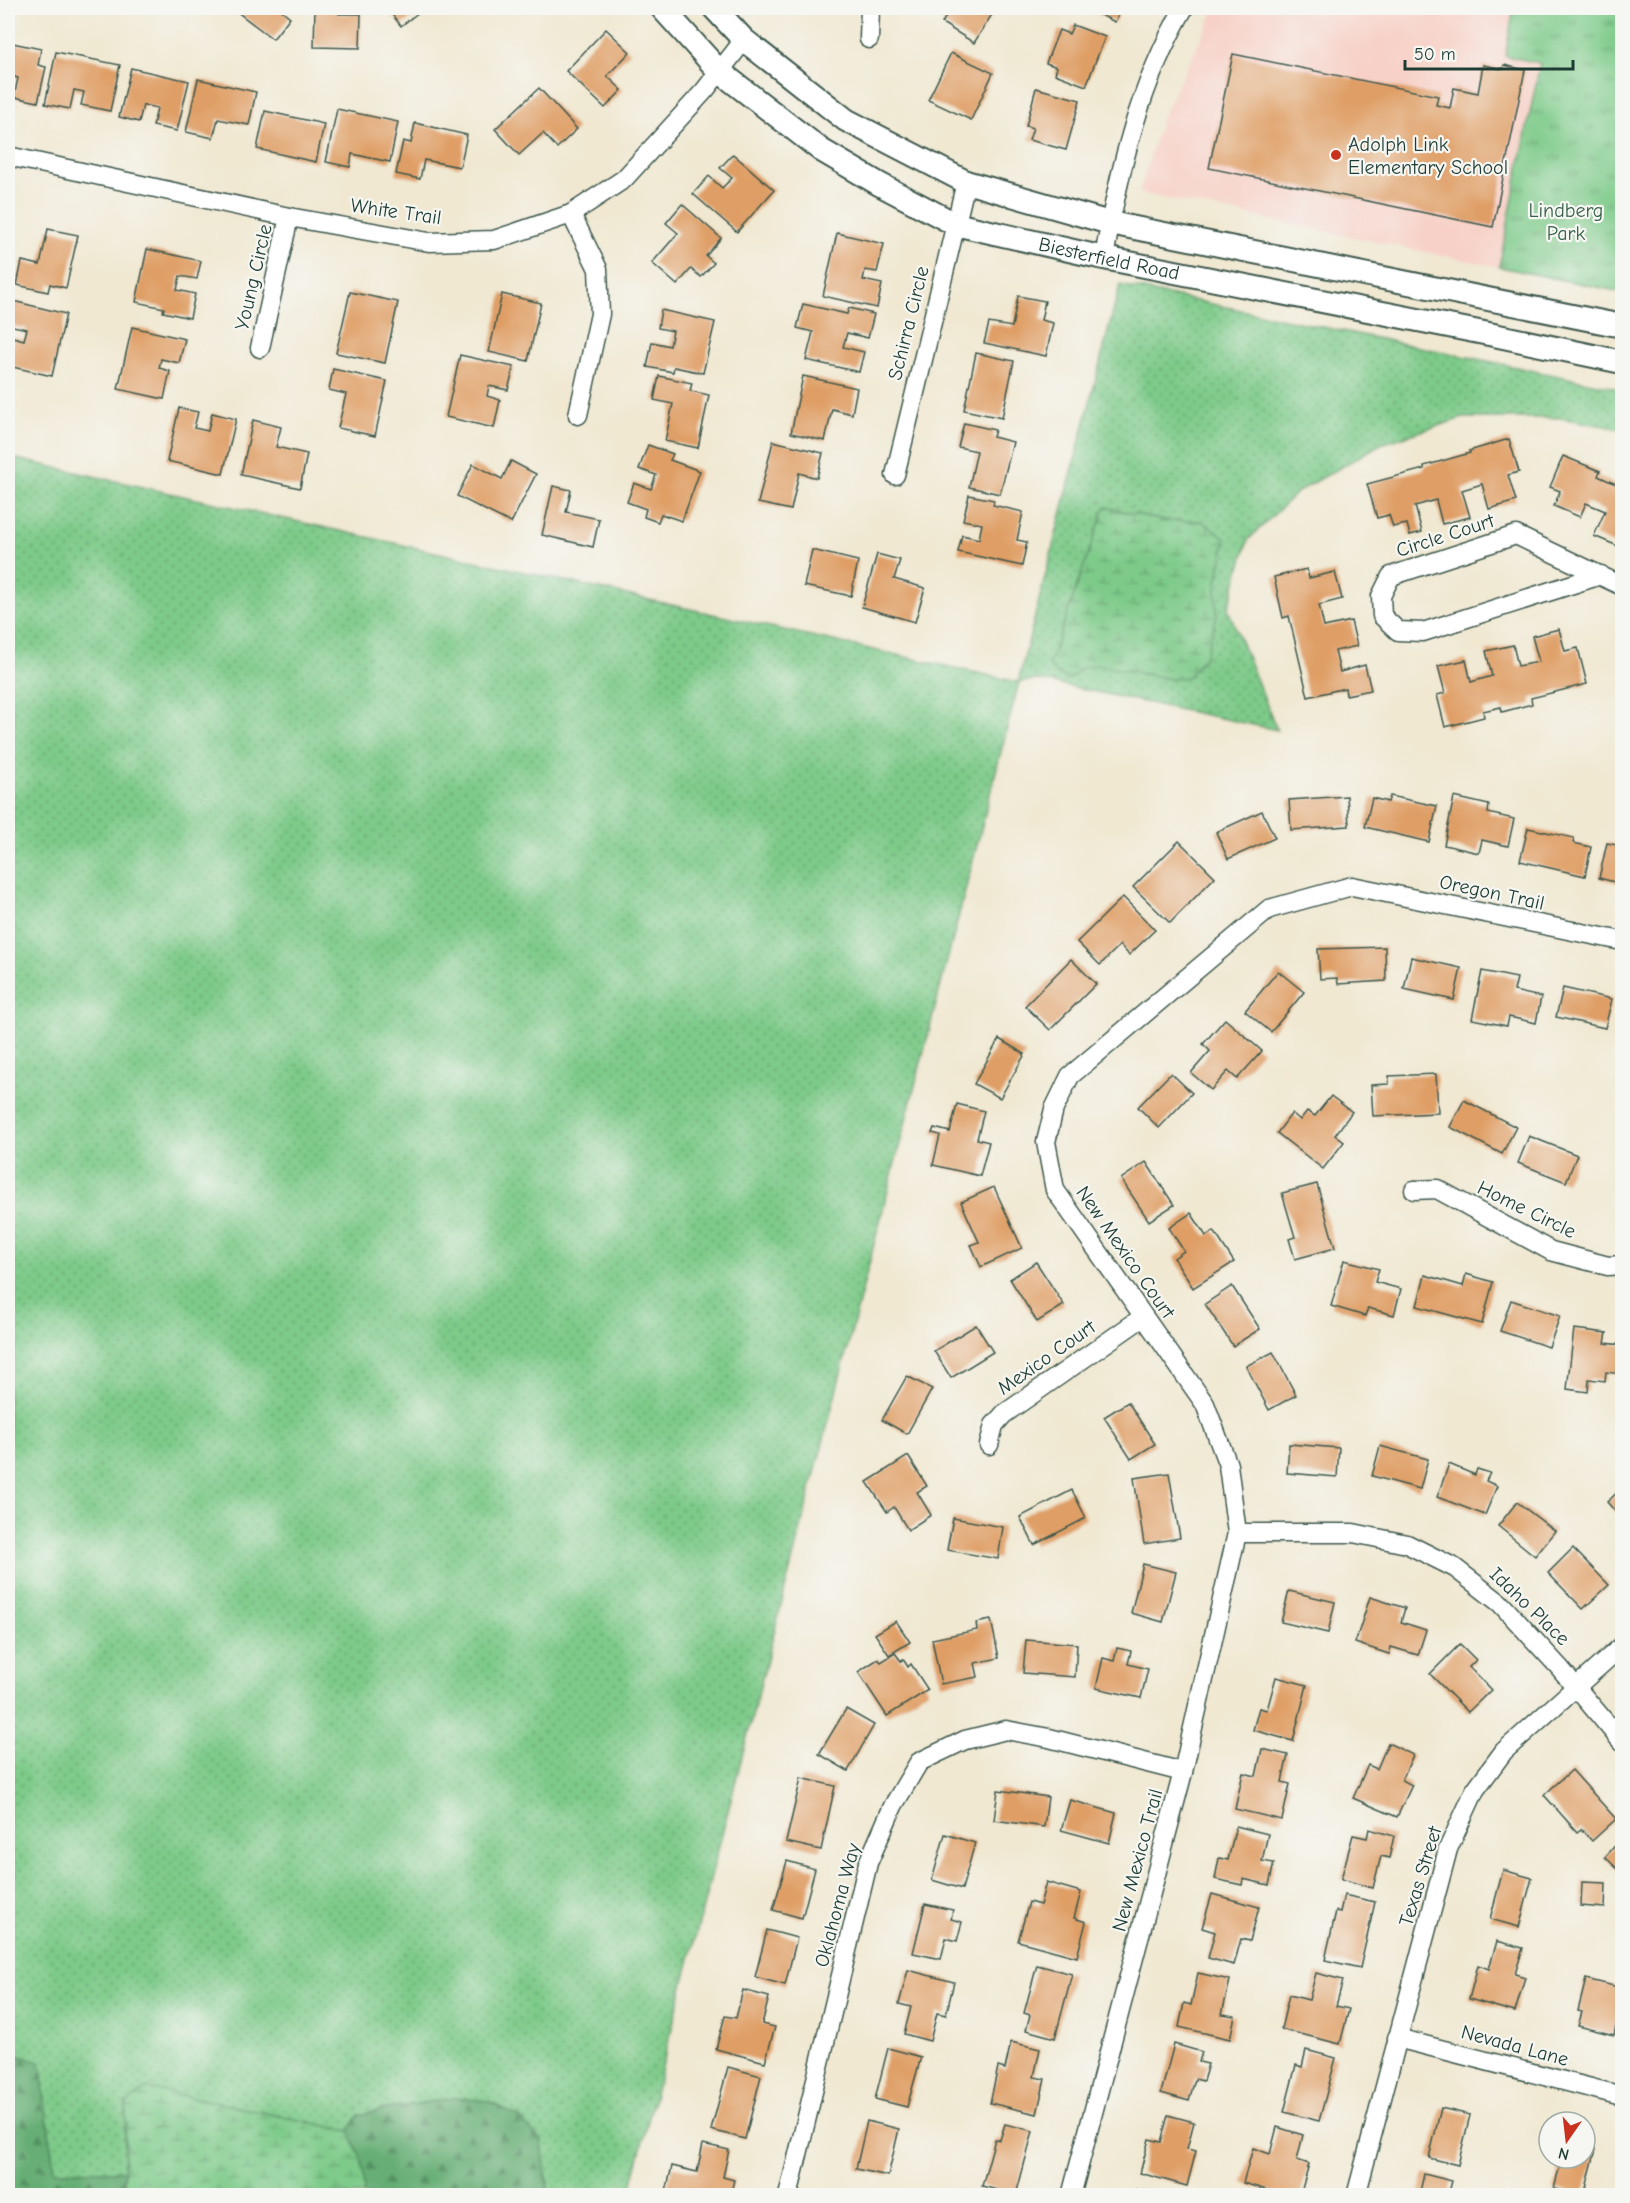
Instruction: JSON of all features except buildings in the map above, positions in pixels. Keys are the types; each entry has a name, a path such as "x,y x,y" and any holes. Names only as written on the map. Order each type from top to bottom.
{"street":[{"name":"Biesterfield Road","path":"662,8 719,71 821,150 955,224 1104,258 1478,331 1623,362"},
{"name":"Biesterfield Road","path":"714,8 744,40 846,120 966,182 1110,223 1623,326"},
{"path":"869,39 870,8"},
{"path":"1104,258 1123,160 1140,100 1159,55 1184,8"},
{"name":"White Trail","path":"8,156 289,217 429,242 494,240 571,214 624,179 705,90 744,40"},
{"name":"Schirra Circle","path":"895,475 966,182"},
{"path":"571,214 598,269 600,314 578,415"},
{"name":"Young Circle","path":"260,348 289,217"},
{"name":"Circle Court","path":"1601,575 1423,632 1398,632 1382,616 1381,596 1390,576 1516,535 1623,585"},
{"name":"Oregon Trail","path":"1352,886 1623,941"},
{"name":"New Mexico Court","path":"1236,1533 1228,1465 1205,1404 1055,1190 1046,1142 1054,1109 1070,1076 1269,909 1352,886"},
{"name":"Home Circle","path":"1414,1190 1437,1190 1551,1251 1608,1266 1623,1265"},
{"name":"Mexico Court","path":"989,1444 994,1425 1004,1414 1143,1317"},
{"name":"Idaho Place","path":"1236,1533 1353,1533 1407,1544 1455,1568 1500,1603 1577,1687 1623,1742"},
{"name":"New Mexico Trail","path":"1071,2196 1183,1772 1236,1533"},
{"name":"Texas Street","path":"1356,2196 1448,1849 1475,1790 1504,1751 1623,1646"},
{"name":"Oklahoma Way","path":"788,2196 868,1863 893,1806 920,1762 965,1740 1006,1730 1049,1738 1183,1772"},
{"name":"Nevada Lane","path":"1397,2038 1623,2096"}],"shaded area":[{"name":"Adolph Link Elementary School","path":"1216,8 1514,8 1505,56 1540,63 1499,267 1139,193 1162,117"}],"green space":[{"name":"Lindberg Park","path":"1514,8 1622,8 1622,292 1499,267 1540,63 1505,56"},
{"path":"1120,285 1622,389 1622,429 1560,418 1463,418 1381,444 1296,493 1248,540 1228,609 1277,730 1039,680 1019,682 629,2195 547,2195 547,2176 520,2118 488,2101 455,2098 360,2115 349,2131 148,2088 126,2104 124,2171 54,2171 40,2062 8,2053 8,457 1018,682"},
{"path":"1105,507 1166,521 1201,521 1226,538 1216,588 1217,615 1206,655 1188,677 1171,679 1097,665 1084,667 1069,679 1056,673 1049,665"},
{"path":"8,2053 40,2062 54,2171 124,2171 124,2195 8,2195"},
{"path":"148,2088 349,2131 362,2162 364,2195 124,2195 126,2104"},
{"path":"455,2098 488,2101 520,2118 542,2142 547,2196 364,2195 362,2162 349,2131 359,2115"}],"place":[{"name":"Adolph Link Elementary School","path":"1336,155"}]}
